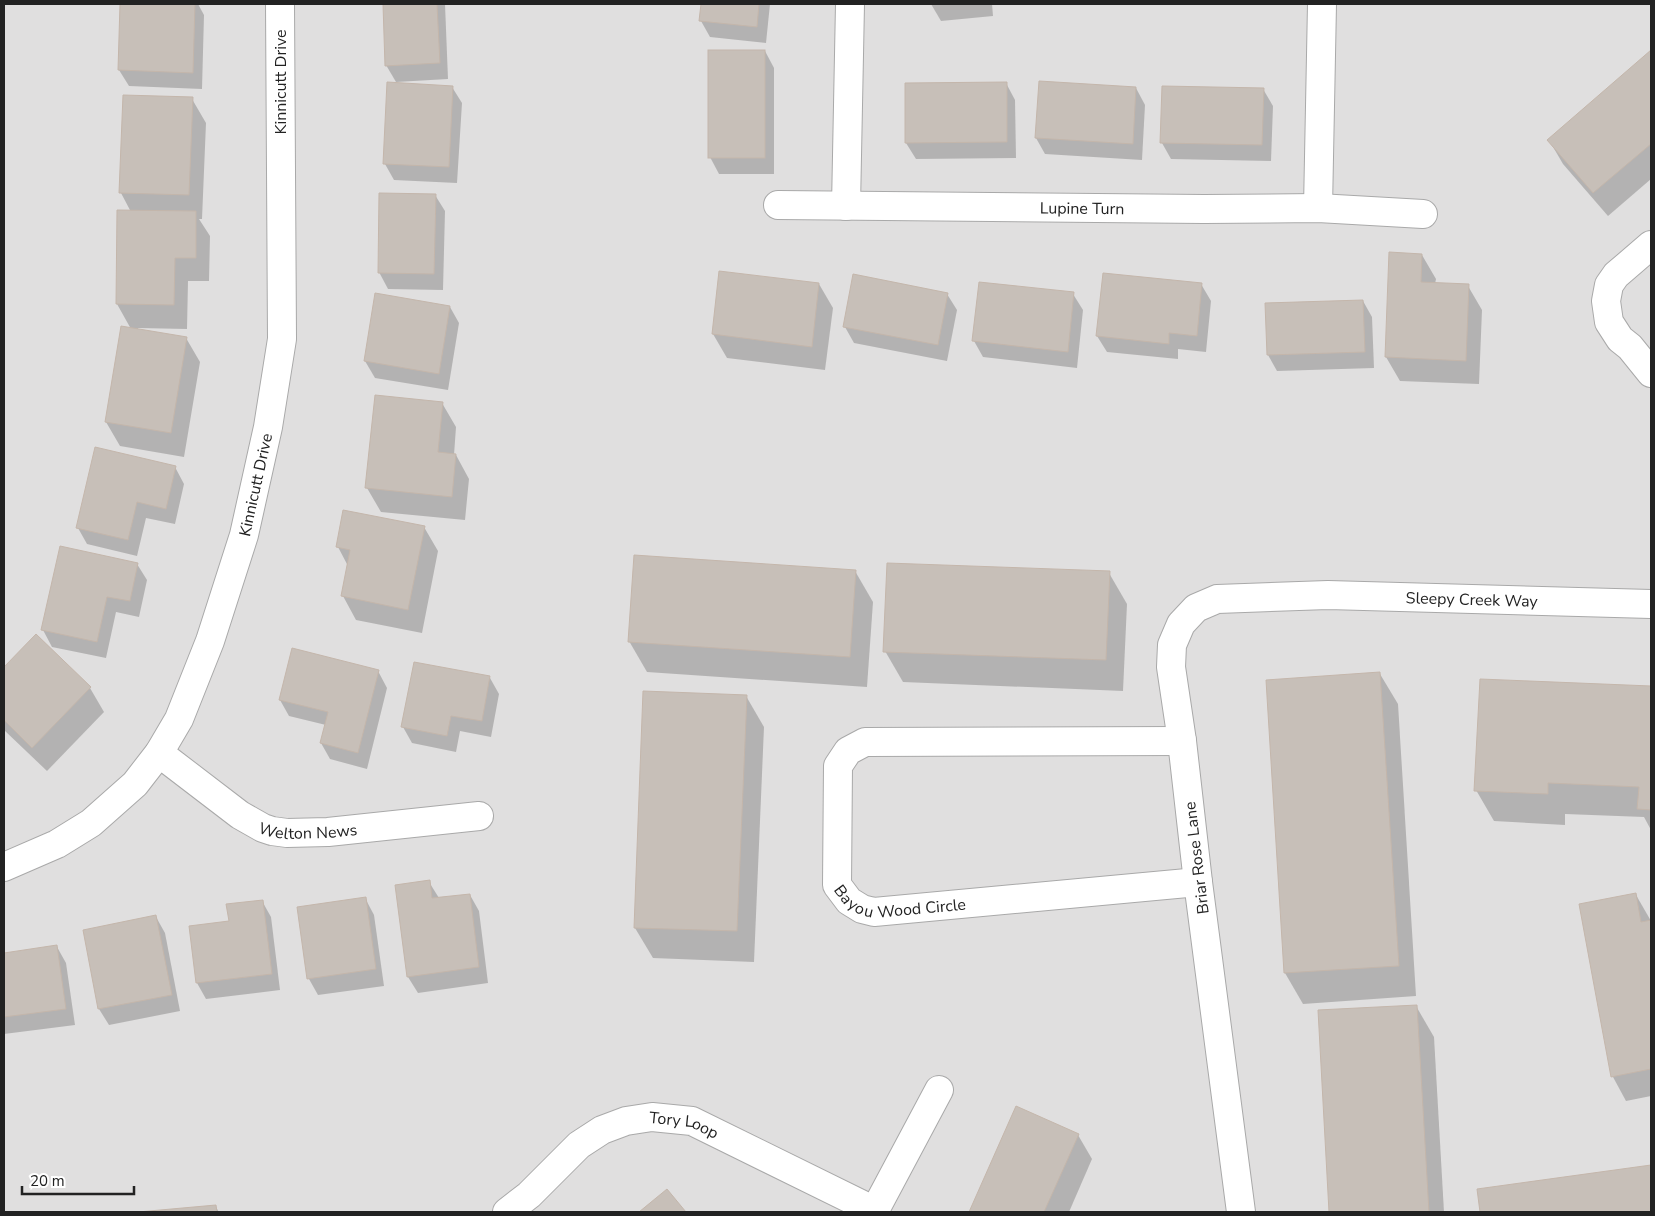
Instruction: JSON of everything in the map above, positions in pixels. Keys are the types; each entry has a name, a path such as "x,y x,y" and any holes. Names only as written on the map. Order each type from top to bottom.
{"street":[{"name":"Kinnicutt Drive","path":"4,867 58,844 91,823 135,784 159,753 179,719 210,641 244,535 268,427 282,339 280,4"},
{"path":"846,206 850,4"},
{"path":"1318,208 1322,4"},
{"name":"Lupine Turn","path":"778,205 1204,209 1318,208 1423,214"},
{"path":"1651,245 1616,275 1610,285 1606,302 1609,322 1620,340 1630,347 1651,373"},
{"name":"Sleepy Creek Way","path":"1292,596 1328,595 1651,604"},
{"name":"Briar Rose Lane","path":"1241,1212 1171,667 1172,645 1181,624 1196,608 1217,599 1292,596"},
{"name":"Bayou Wood Circle","path":"1182,741 865,742 848,750 838,766 837,885 849,901 862,909 874,912 1198,882"},
{"name":"Welton News","path":"159,753 240,815 272,831 287,833 328,832 479,816"},
{"name":"Tory Loop","path":"507,1212 529,1195 579,1145 602,1130 626,1121 652,1117 692,1121 875,1211 939,1090"}],"shaded area":[{"path":"4,4 1651,4 1651,1212 4,1212"}],"building":[{"path":"120,4 195,4 193,73 118,70"},
{"path":"383,4 437,4 440,63 385,66"},
{"path":"701,4 759,4 757,27 699,21"},
{"path":"708,50 765,50 765,158 708,158"},
{"path":"1651,50 1651,144 1593,193 1547,140"},
{"path":"1039,81 1136,87 1133,144 1035,138"},
{"path":"387,82 453,86 449,167 383,164"},
{"path":"1007,82 1007,142 905,143 905,83"},
{"path":"1162,86 1264,88 1262,145 1160,143"},
{"path":"123,95 193,97 189,195 119,193"},
{"path":"379,193 436,194 434,274 378,273"},
{"path":"117,210 196,211 196,258 175,258 174,305 116,304"},
{"path":"1389,252 1422,254 1421,282 1469,284 1466,361 1385,357"},
{"path":"719,271 819,283 812,347 712,334"},
{"path":"1103,273 1202,283 1197,336 1169,333 1169,344 1096,336"},
{"path":"853,274 948,293 938,345 843,327"},
{"path":"979,282 1074,292 1068,352 972,341"},
{"path":"375,293 450,306 439,374 364,361"},
{"path":"1363,300 1365,352 1267,355 1265,303"},
{"path":"121,326 187,337 171,433 105,422"},
{"path":"375,395 443,402 438,452 456,454 452,497 365,488"},
{"path":"95,447 176,466 166,509 137,502 128,540 76,528"},
{"path":"343,510 425,526 408,610 341,596 350,550 336,547"},
{"path":"60,546 138,563 130,601 107,597 97,642 41,630"},
{"path":"634,555 856,570 850,657 628,642"},
{"path":"887,563 1110,571 1106,660 883,652"},
{"path":"36,634 91,687 32,748 4,720 4,667"},
{"path":"292,648 379,670 358,753 320,743 328,712 279,700"},
{"path":"414,662 490,676 482,721 451,716 447,736 401,727"},
{"path":"1380,672 1399,966 1284,973 1266,680"},
{"path":"1480,679 1651,686 1651,810 1637,809 1639,787 1548,783 1548,794 1474,791"},
{"path":"643,691 747,695 737,931 634,928"},
{"path":"430,880 432,898 470,894 479,967 407,977 395,885"},
{"path":"1636,893 1641,922 1651,920 1651,1069 1611,1077 1579,904"},
{"path":"366,897 376,969 307,979 297,907"},
{"path":"263,900 272,974 196,983 189,926 229,921 226,904"},
{"path":"156,915 172,995 98,1009 83,930"},
{"path":"57,945 66,1009 4,1017 4,953"},
{"path":"1417,1005 1429,1212 1329,1212 1318,1010"},
{"path":"1016,1106 1079,1134 1044,1212 969,1212"},
{"path":"1651,1165 1651,1212 1480,1212 1477,1189"},
{"path":"667,1189 686,1212 639,1212"},
{"path":"216,1205 217,1212 138,1212"}]}
